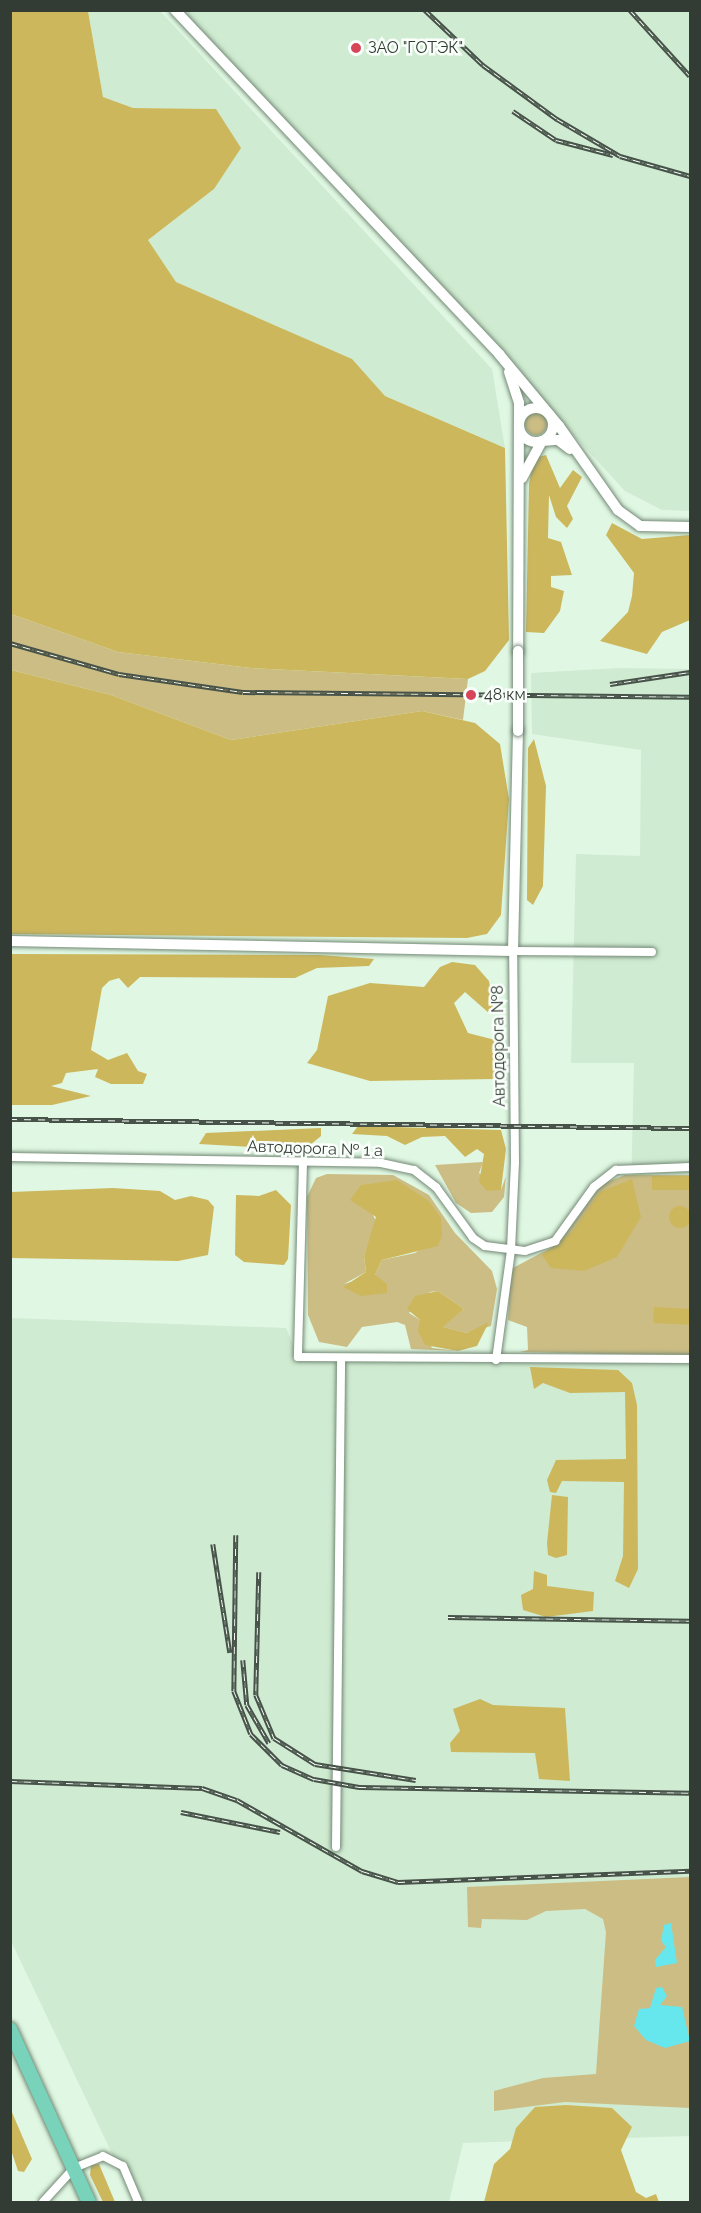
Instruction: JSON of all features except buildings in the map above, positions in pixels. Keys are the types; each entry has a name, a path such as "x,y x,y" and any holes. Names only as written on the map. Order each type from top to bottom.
{"highway":[{"path":"10,2029 89,2202"}],"street":[{"path":"175,10 499,354 550,415 628,520 640,526 690,527"},
{"path":"499,354 516,387 519,425 519,490"},
{"path":"519,425 532,409 550,415"},
{"path":"519,490 529,456 552,431 550,415"},
{"path":"519,425 526,439 562,442 585,465"},
{"name":"Автодорога №8","path":"496,1360 511,1250 519,490"},
{"path":"10,941 652,952"},
{"name":"Автодорога № 1 а","path":"10,1157 381,1163 414,1170 436,1187 473,1238 511,1250 539,1249 555,1241 594,1187 616,1170 690,1167"},
{"path":"303,1162 298,1357 496,1360 690,1359"},
{"path":"336,1847 341,1358"},
{"path":"42,2202 74,2168 91,2159 111,2157 123,2166 138,2202"}],"shaded area":[{"path":"11,10 88,11 103,97 133,108 216,109 241,148 214,189 148,240 176,282 352,359 385,396 505,448 509,640 485,671 468,679 251,668 118,652 11,614"},
{"path":"88,11 160,11 492,369 505,448 385,396 351,359 176,282 148,240 214,189 216,109 132,108 103,97"},
{"path":"183,11 690,11 690,511 662,510 625,491"},
{"path":"536,413 544,416 547,424 544,432 536,435 528,432 525,424 528,416"},
{"path":"546,455 560,488 573,470 582,477 567,506 573,519 567,528 556,517 549,495 548,538 561,542 572,575 551,576 551,587 564,591 560,611 544,633 526,632 529,484 534,458"},
{"path":"612,523 642,539 690,535 690,620 662,632 647,654 600,641 628,612 632,596 634,573 606,535"},
{"path":"11,614 118,652 251,668 468,679 463,720 422,711 231,740 111,695 11,670"},
{"path":"619,668 690,669 690,1190 631,1190 634,1063 571,1063 576,854 640,856 641,750 532,734 531,673"},
{"path":"11,670 111,695 231,740 422,711 475,723 500,744 509,799 501,915 487,934 467,938 11,934"},
{"path":"534,739 546,786 543,886 533,905 527,900 528,748"},
{"path":"11,954 320,955 374,959 369,966 317,968 295,978 140,977 128,988 119,978 109,981 102,988 91,1050 108,1060 127,1053 138,1071 147,1074 143,1084 111,1084 95,1077 98,1069 66,1073 62,1083 51,1086 91,1096 52,1105 11,1105"},
{"path":"452,962 475,965 489,981 494,1010 490,1014 465,992 454,1003 468,1033 499,1041 501,1064 495,1079 370,1081 307,1063 317,1050 328,996 370,983 424,987 440,967"},
{"path":"358,1126 501,1130 506,1149 501,1190 487,1191 479,1182 484,1154 477,1149 465,1157 445,1136 422,1137 405,1145 387,1136 352,1134"},
{"path":"321,1128 321,1136 304,1150 199,1144 206,1133"},
{"path":"483,1162 479,1173 501,1190 506,1176 504,1197 492,1212 471,1213 456,1203 435,1165"},
{"path":"327,1174 393,1175 429,1195 455,1233 492,1271 497,1289 491,1326 467,1333 442,1327 464,1309 438,1291 430,1292 409,1313 420,1320 432,1348 458,1351 411,1349 405,1325 397,1322 362,1327 347,1347 319,1342 308,1315 307,1197 316,1178","holes":["350,1200 442,1235 415,1253 382,1260 375,1275 344,1284 366,1272 364,1256 376,1221 371,1211"]},
{"path":"625,1175 690,1175 690,1356 520,1352 528,1350 527,1327 508,1320 511,1269 558,1244 602,1184"},
{"path":"652,1176 690,1176 690,1190 652,1190"},
{"path":"632,1179 641,1217 617,1257 584,1271 551,1268 542,1255 572,1232 600,1192"},
{"path":"397,1180 429,1201 441,1218 442,1235 438,1246 382,1260 375,1275 387,1284 387,1293 361,1296 343,1287 366,1272 364,1256 376,1217 350,1200 361,1185"},
{"path":"113,1188 160,1191 175,1200 191,1196 208,1200 214,1207 208,1255 178,1261 11,1258 11,1192"},
{"path":"276,1190 291,1205 288,1259 284,1265 244,1262 235,1255 236,1195 259,1196"},
{"path":"680,1206 690,1213 691,1217 684,1227 680,1228 670,1221 669,1217 676,1207"},
{"path":"438,1291 464,1309 443,1327 467,1333 489,1322 477,1346 458,1351 425,1345 418,1331 420,1320 407,1309 415,1296"},
{"path":"654,1307 690,1309 689,1325 653,1323"},
{"path":"11,1318 286,1328 298,1357 690,1357 690,2136 463,2143 449,2202 135,2202 11,1941"},
{"path":"530,1367 618,1370 632,1383 637,1405 638,1569 629,1588 615,1581 623,1556 624,1482 562,1481 556,1493 550,1492 547,1480 556,1460 626,1459 625,1392 570,1393 543,1383 534,1389"},
{"path":"552,1495 568,1497 567,1555 556,1558 548,1555 547,1543"},
{"path":"534,1571 547,1575 547,1586 594,1592 593,1611 546,1617 523,1610 521,1595 533,1589"},
{"path":"480,1699 493,1705 565,1708 570,1781 539,1779 535,1753 451,1752 450,1743 460,1731 453,1709"},
{"path":"690,1877 690,2108 565,2102 494,2111 494,2091 543,2078 596,2074 606,1932 603,1919 585,1909 546,1911 527,1920 482,1919 481,1928 468,1927 467,1887"},
{"path":"566,2105 612,2108 632,2127 621,2150 636,2192 646,2198 656,2194 659,2202 484,2202 494,2164 510,2149 516,2128 535,2107"},
{"path":"11,2110 32,2159 24,2172 18,2171 11,2150"},
{"path":"99,2164 115,2202 103,2202 90,2175 91,2165"}],"water":[{"path":"671,1923 677,1963 656,1967 655,1960 666,1947 661,1941 664,1925"},
{"path":"662,1987 667,1996 660,2005 682,2007 690,2041 665,2048 646,2040 634,2026 639,2009 650,2008 656,1988"}],"railway":[{"path":"425,10 483,65 557,119 620,156 690,176"},
{"path":"630,10 690,76"},
{"path":"513,111 556,140 613,155"},
{"path":"10,643 119,674 243,692 690,697"},
{"path":"610,684 690,672"},
{"path":"10,1119 690,1128"},
{"path":"236,1535 234,1691 251,1734 282,1765 314,1779 359,1787 690,1793"},
{"path":"213,1544 230,1653"},
{"path":"259,1572 256,1695 274,1738 315,1764 416,1780"},
{"path":"448,1617 690,1621"},
{"path":"243,1660 247,1705 269,1743"},
{"path":"10,1781 202,1788 237,1800 362,1871 398,1882 690,1871"},
{"path":"181,1812 280,1832"}],"place":[{"name":"ЗАО \"ГОТЭК\"","path":"356,48"},
{"name":"48 км","path":"471,695"}]}
